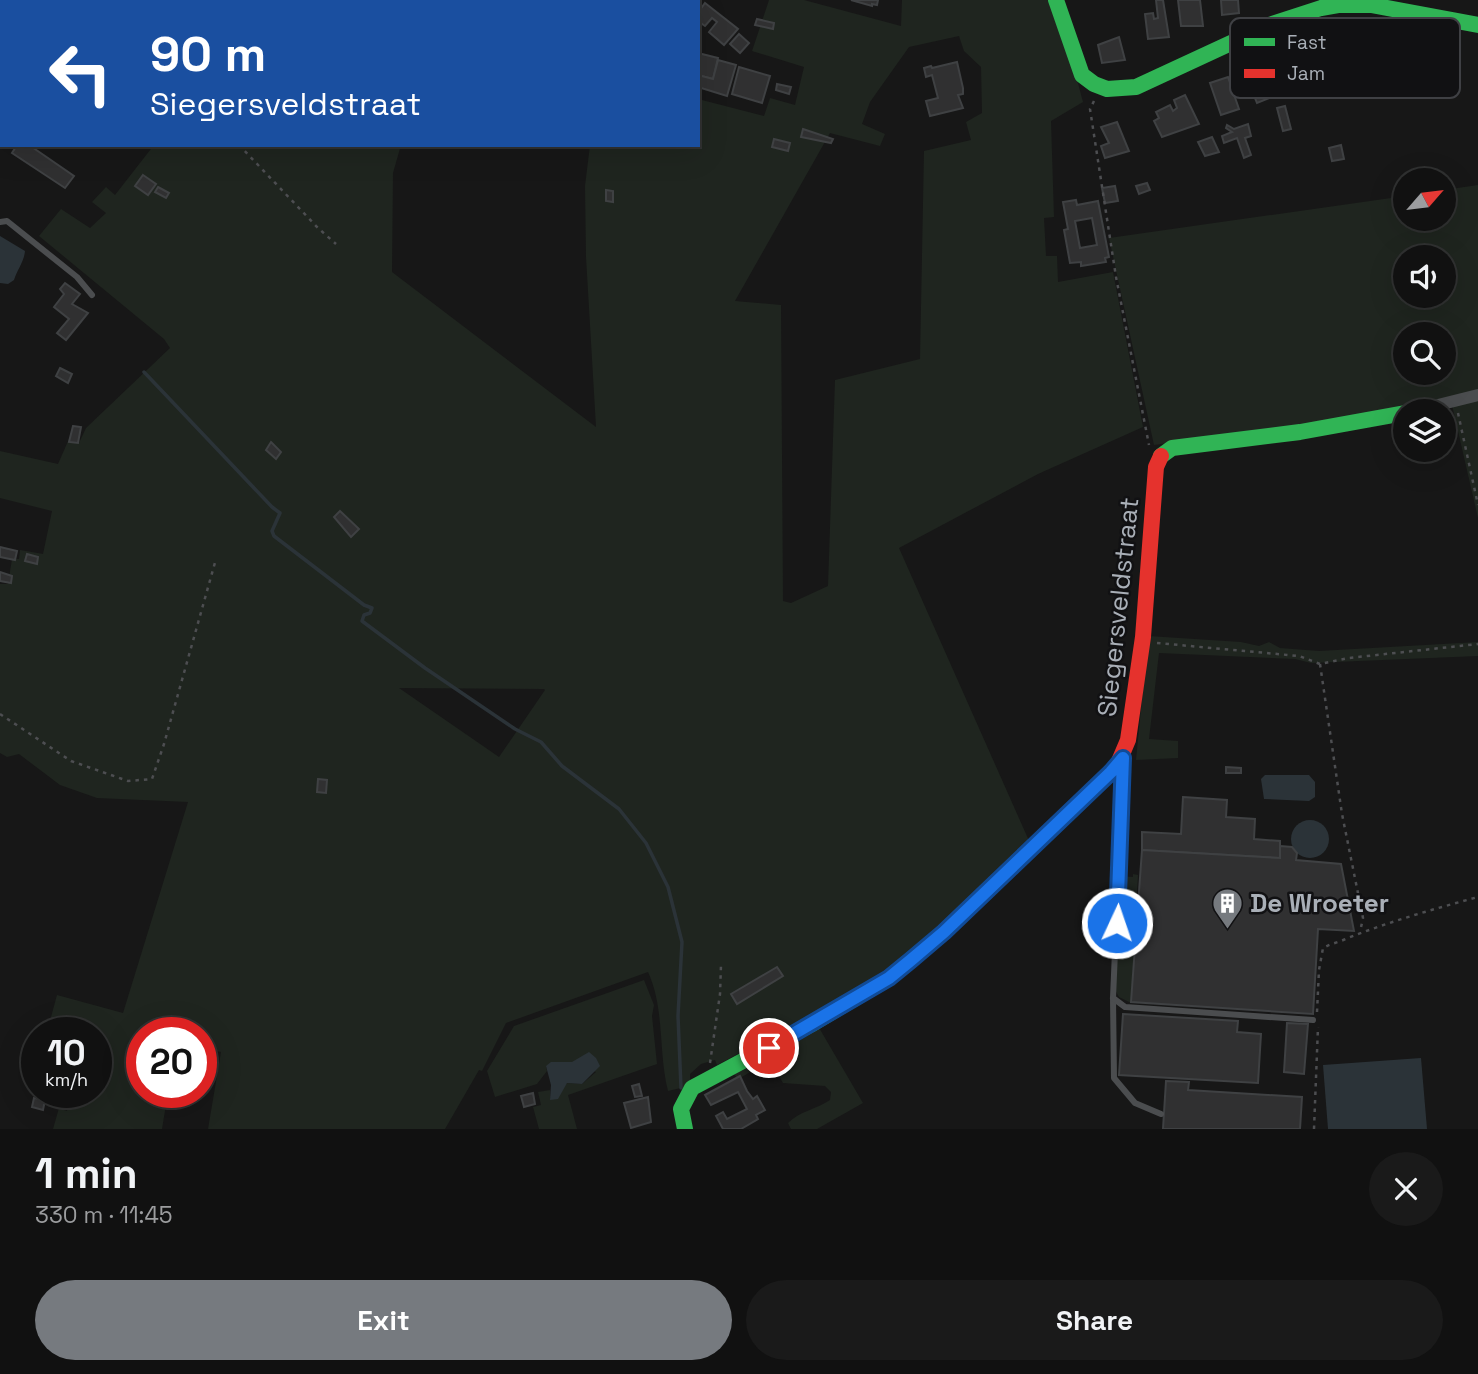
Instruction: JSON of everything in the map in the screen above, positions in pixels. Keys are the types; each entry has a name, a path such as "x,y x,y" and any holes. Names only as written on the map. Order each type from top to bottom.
{"street":[{"path":"1056,0 1082,75 1100,88 1121,91 1136,87 1230,43"},
{"path":"1285,18 1310,10 1358,4 1443,18"},
{"path":"1460,21 1478,25"},
{"path":"1456,401 1478,395"},
{"path":"1159,457 1172,448 1300,432 1393,415"},
{"name":"Siegersveldstraat","path":"685,1129 681,1110 692,1088 810,1025 900,969 944,932 1123,758 1133,718 1144,642 1156,467 1159,457"}],"lane":[{"path":"0,222 7,221 76,277 92,295"},
{"path":"1123,758 1113,998 1114,1077 1135,1103 1161,1114"},
{"path":"1113,998 1125,1007 1313,1020"}],"path":[{"path":"1100,88 1090,109 1100,182 1149,444 1159,457"},
{"path":"241,147 318,228 337,244"},
{"path":"1456,401 1478,505"},
{"path":"0,714 71,761 128,780 152,779 216,559"},
{"path":"1144,642 1299,656 1320,664 1349,658 1478,644"},
{"path":"1320,664 1342,814 1363,918 1360,932"},
{"path":"1314,1129 1319,970 1323,948 1360,932 1478,897"},
{"path":"706,1082 720,994 721,965"}],"shaded area":[{"path":"769,0 804,0 901,26 902,0 1050,0 1075,72 1083,102 1051,121 1054,217 1044,218 1046,256 1057,256 1058,282 1113,272 1143,427 1038,474 899,548 1030,843 926,942 871,983 717,1065 715,1060 701,1064 690,1074 690,1082 685,1087 668,1091 657,1001 648,972 506,1023 482,1071 479,1070 445,1129 208,1129 212,1108 217,1108 217,1076 221,1052 217,1051 217,1017 126,1017 126,1108 165,1108 162,1129 53,1129 59,1108 67,1111 68,1108 112,1108 112,1017 51,1017 57,995 123,1013 188,802 97,798 60,785 19,754 7,757 0,753 0,584 8,584 12,559 19,559 20,550 43,554 52,511 0,498 0,451 58,464 69,439 79,443 86,428 170,348 164,339 39,236 61,209 90,228 106,213 92,202 106,187 115,195 152,147 400,147 393,173 392,272 596,427 586,257 585,186 590,147 700,147 700,100 764,116 770,98 795,105 804,67 752,51","holes":["959,36 964,51 981,67 982,113 966,122 971,140 924,151 920,359 835,380 828,586 791,603 783,601 781,305 735,301 830,133 880,146 885,134 862,124 870,102 909,47","399,688 544,689 499,757"]},
{"path":"1478,185 1478,392 1448,399 1393,399 1393,412 1388,413 1154,445 1109,238 1393,198 1393,231 1456,231 1456,188"},
{"path":"0,236 25,251 14,280 8,284 0,283"},
{"path":"1478,399 1478,518 1456,422 1456,404"},
{"path":"1148,636 1241,642 1259,646 1269,642 1280,648 1319,651 1478,642 1478,656 1311,663 1295,659 1159,653 1149,739 1178,741 1178,758 1136,760"},
{"path":"1265,775 1309,775 1315,782 1315,797 1309,801 1264,799 1261,779"},
{"path":"1310,820 1323,826 1329,839 1323,852 1310,858 1297,852 1291,839 1297,826"},
{"path":"1133,874 1138,875 1131,1003 1119,997 1114,988 1120,876 1133,877"},
{"path":"644,980 654,1005 652,1016 657,1064 568,1095 577,1129 539,1129 533,1107 541,1105 538,1092 550,1090 550,1100 567,1083 582,1084 596,1072 572,1062 546,1066 547,1071 537,1084 495,1097 487,1071 514,1026"},
{"path":"818,1026 863,1103 817,1129 791,1129 788,1123 793,1119 830,1100 831,1092 825,1086 783,1083 770,1061 738,1079 732,1072"},
{"path":"589,1052 600,1066 582,1084 567,1083 558,1099 550,1100 551,1085 546,1066 551,1062 572,1062"},
{"path":"1421,1058 1427,1129 1328,1129 1323,1065"}],"building":[{"path":"851,0 878,0 877,5 872,6"},
{"path":"1156,0 1163,0 1169,37 1148,39 1145,14 1153,13 1154,19 1158,18"},
{"path":"1178,0 1200,0 1203,26 1181,26"},
{"path":"1221,0 1238,0 1239,13 1222,15"},
{"path":"705,3 738,29 724,45 709,32 717,22 712,18 705,26 700,22 700,6 702,7"},
{"path":"757,19 774,23 773,29 755,25"},
{"path":"739,34 749,43 740,53 730,44"},
{"path":"1119,37 1125,60 1102,63 1098,45"},
{"path":"700,54 718,58 713,79 700,76"},
{"path":"718,60 736,65 727,96 700,88 700,76 713,79"},
{"path":"957,62 963,88 963,94 958,95 963,108 930,116 926,101 938,98 932,75 926,77 924,68"},
{"path":"739,67 770,76 762,103 732,94"},
{"path":"1228,77 1230,98 1235,98 1239,109 1221,115 1210,83"},
{"path":"777,84 791,87 789,94 776,90"},
{"path":"1185,95 1199,124 1162,137 1154,121 1159,118 1156,112 1170,105 1173,111 1177,108 1174,100"},
{"path":"1255,98 1270,98 1257,103"},
{"path":"1285,106 1291,129 1283,131 1277,108"},
{"path":"1117,122 1129,151 1105,158 1101,146 1109,143 1101,127"},
{"path":"1248,124 1251,136 1245,138 1251,155 1244,158 1237,138 1224,143 1222,136 1232,132 1226,128 1227,125 1234,129"},
{"path":"803,129 833,139 831,143 801,137"},
{"path":"1212,137 1219,152 1205,156 1198,142"},
{"path":"774,139 790,143 788,151 772,147"},
{"path":"1341,145 1344,159 1332,161 1329,148"},
{"path":"16,147 32,147 74,176 65,188 12,153"},
{"path":"143,175 156,184 148,195 135,186"},
{"path":"1147,183 1150,190 1139,194 1136,186"},
{"path":"1115,186 1118,201 1105,203 1102,188"},
{"path":"158,187 169,193 166,198 155,192"},
{"path":"606,190 613,191 613,202 606,201"},
{"path":"1076,200 1077,205 1098,201 1109,257 1105,258 1106,262 1081,266 1081,262 1070,263 1064,230 1068,229 1063,202","holes":["1092,218 1097,245 1080,248 1075,221"]},
{"path":"65,283 80,294 72,304 88,313 66,340 57,333 69,319 54,307 64,294 60,289"},
{"path":"60,368 72,374 68,383 56,376"},
{"path":"73,426 81,427 78,443 69,442"},
{"path":"271,442 281,452 276,459 266,450"},
{"path":"340,511 359,529 351,537 334,517"},
{"path":"0,547 17,551 15,560 0,557"},
{"path":"27,554 38,557 37,564 25,561"},
{"path":"0,572 12,576 11,583 0,581"},
{"path":"1226,767 1241,768 1241,773 1226,773"},
{"path":"318,779 327,780 326,793 317,792"},
{"name":"De Wroeter","path":"1183,797 1227,800 1226,817 1255,819 1254,839 1280,841 1280,858 1142,850 1142,832 1181,834"},
{"name":"De Wroeter","path":"1280,846 1292,847 1297,853 1296,860 1341,864 1354,931 1318,929 1313,1014 1131,1002 1142,850 1280,858"},
{"path":"777,967 783,976 737,1004 731,994"},
{"path":"1123,1014 1238,1021 1237,1032 1261,1034 1258,1083 1119,1075"},
{"path":"1287,1023 1308,1024 1304,1074 1284,1072"},
{"path":"740,1076 747,1091 753,1099 757,1096 765,1110 756,1115 758,1119 741,1129 723,1129 716,1116 723,1112 727,1119 747,1109 738,1092 711,1105 705,1095"},
{"path":"1166,1081 1189,1082 1188,1090 1302,1097 1300,1129 1163,1129"},
{"path":"639,1084 642,1096 635,1097 632,1086"},
{"path":"533,1093 535,1104 524,1107 521,1096"},
{"path":"648,1097 651,1122 631,1128 624,1103"}],"waterway":[{"path":"144,372 280,513 272,531 274,536 364,605 372,608 362,621 515,729 541,742 562,766 619,809 646,843 668,887 682,942 678,1016 681,1088"}],"traffic: fast":[{"path":"1056,0 1082,75 1107,89 1136,87 1230,43"},
{"path":"1290,18 1338,5 1371,5 1441,18"},
{"path":"1460,22 1478,25"},
{"path":"1161,456 1172,448 1300,432 1393,415"},
{"path":"685,1129 681,1109 692,1088 810,1025 889,978 944,932 1046,834"}],"traffic: jam":[{"path":"1046,834 1117,766 1128,740 1143,637 1156,467 1161,456"}],"place":[{"name":"De Wroeter","path":"1227,930"}],"route":[{"path":"769,1048 889,978 911,960 1012,868 1123,758 1117,923"}]}
